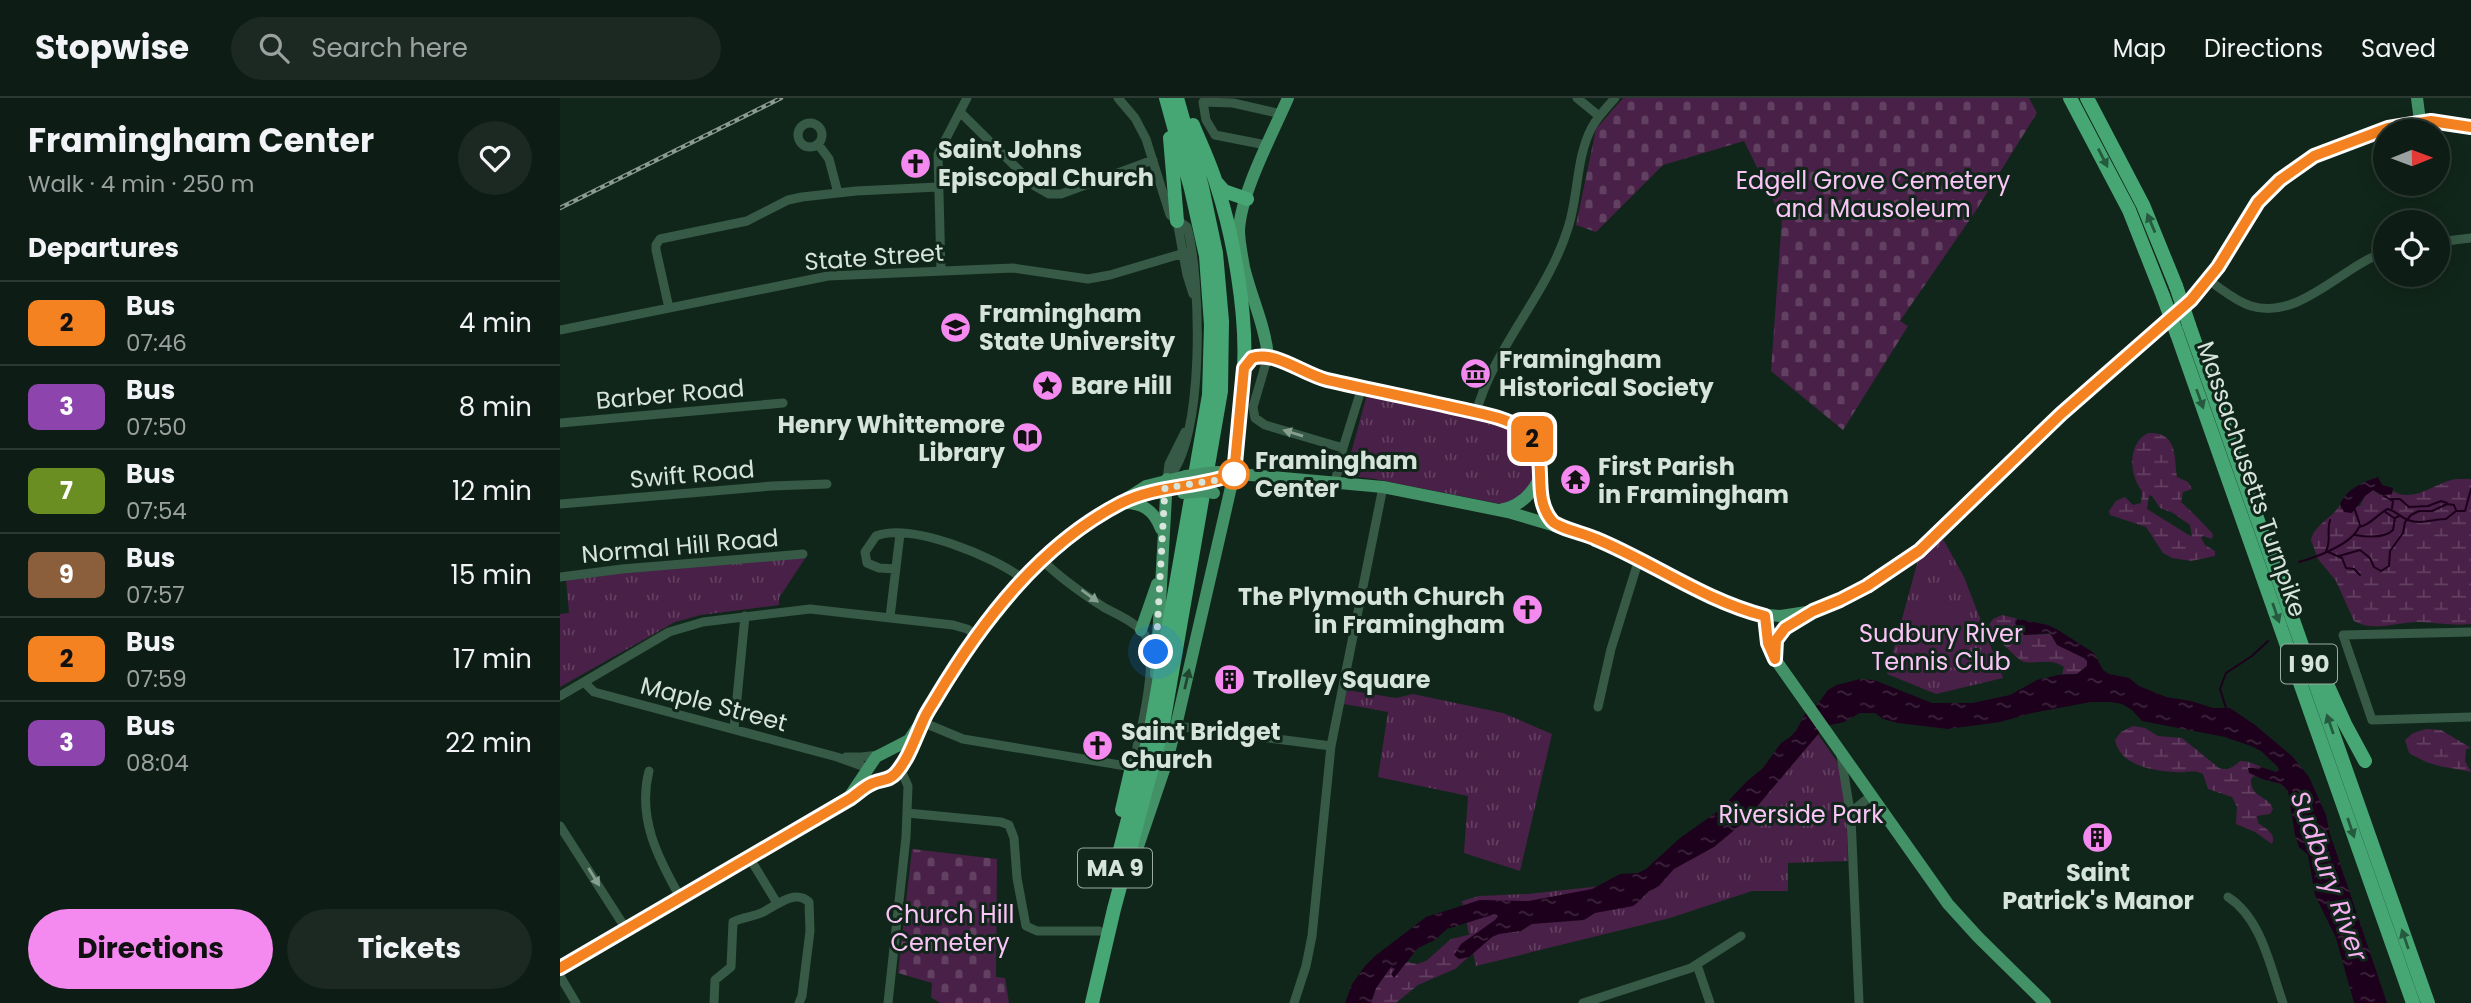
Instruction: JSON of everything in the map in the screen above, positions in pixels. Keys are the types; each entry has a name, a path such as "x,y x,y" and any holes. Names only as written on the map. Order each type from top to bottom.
{"highway":[{"path":"1165,98 1177,221"},
{"name":"MA 9","path":"1092,1003 1110,887 1150,734 1209,395 1210,302 1201,233 1165,98"},
{"path":"1179,98 1217,183 1236,272 1244,334 1244,368"},
{"name":"MA 9","path":"1082,1003 1163,730 1221,391 1222,321 1216,253 1179,98"},
{"name":"Massachusetts Turnpike","path":"2070,98 2129,210 2163,296 2413,1003"},
{"name":"Massachusetts Turnpike","path":"2087,98 2143,205 2176,286 2428,1003"},
{"path":"1217,183 1228,193 1247,199"},
{"path":"2268,551 2309,647 2365,761"},
{"path":"1110,887 1122,809 1132,767"}],"main road":[{"path":"1268,356 1265,332 1247,278 1239,237 1240,220 1266,145 1289,98"},
{"path":"2417,98 2420,119"},
{"path":"2450,123 2471,127"},
{"path":"1775,659 1776,640 1781,631 1813,611 1867,586 1930,542 2055,419 2191,300 2208,280 2258,202 2287,174 2314,156 2373,133"},
{"path":"1104,931 1162,776 1176,726 1234,474 1244,368 1252,358 1268,356 1313,376 1504,420 1527,433 1537,448 1541,461 1542,502 1554,524"},
{"path":"1163,515 1172,499 1185,485 1216,481 1234,474 1383,487 1500,510 1554,524 1599,540 1712,596 1765,616 1813,611"},
{"path":"1500,510 1511,508 1527,497 1540,474"},
{"path":"847,800 878,755 909,740 978,636 1041,559 1066,538 1122,503 1166,483 1204,491 1216,481"},
{"path":"1216,481 1225,513"},
{"path":"1150,734 1166,483"},
{"path":"1122,503 1134,503 1147,508 1155,516 1163,535"},
{"path":"1141,630 1161,570"},
{"path":"1765,616 1768,643 1775,659 1948,904 2045,1003"},
{"path":"560,968 883,780 901,765 918,736 922,722"},
{"path":"895,748 901,751 901,765"},
{"path":"868,771 869,778 883,780"}],"street":[{"path":"941,271 938,154 967,98"},
{"path":"1577,98 1599,116"},
{"path":"1476,413 1496,365 1562,246 1571,219 1584,146 1599,116 1615,98"},
{"path":"1119,99 1140,128 1169,211 1177,221 1187,252 1195,298 1196,370 1189,425 1180,460 1166,483"},
{"path":"1266,145 1215,135 1206,120 1203,102 1233,103 1281,114"},
{"path":"960,112 1029,181 1049,194 1067,193 1153,160"},
{"path":"818,144 829,159 838,192"},
{"path":"669,308 656,250 660,239 747,221 795,199 838,192 938,187"},
{"path":"2450,241 2471,238"},
{"name":"State Street","path":"560,330 828,276 1013,268 1088,279 1187,252"},
{"path":"2208,280 2243,303 2261,309 2279,308 2295,304 2373,258"},
{"path":"1268,356 1253,407 1255,418 1262,423 1343,448"},
{"path":"1335,482 1362,387"},
{"name":"Barber Road","path":"560,423 783,403"},
{"name":"Swift Road","path":"560,504 827,484"},
{"path":"1294,1003 1306,967 1312,933 1331,746 1383,487"},
{"path":"890,617 900,534"},
{"path":"896,569 874,567 867,563 867,547 876,536 900,534 956,544 1023,579"},
{"name":"Normal Hill Road","path":"560,577 622,569 803,554"},
{"path":"922,722 963,739 1132,767 1150,671 1148,642 1141,630 1097,602 1041,559"},
{"path":"1598,707 1611,649 1639,559"},
{"path":"560,696 677,628 694,623 810,609 960,626 978,636"},
{"path":"734,729 744,616"},
{"path":"2471,632 2343,635 2372,720 2471,717"},
{"name":"Maple Street","path":"584,682 594,692 837,757 865,767 868,771"},
{"path":"1176,726 1331,746"},
{"path":"1838,747 1851,817 1859,1003"},
{"name":"Maple Street","path":"837,757 878,755"},
{"path":"888,1003 902,885 907,813 908,786 901,765"},
{"path":"649,771 646,807 651,838 657,857 680,897"},
{"path":"883,780 901,785 907,800"},
{"path":"1849,799 1855,790 1868,790"},
{"path":"1851,817 1868,790"},
{"path":"907,813 1009,825 1014,838 1017,878 1026,926 1037,931 1104,931"},
{"path":"560,826 626,929"},
{"path":"749,857 777,903"},
{"path":"714,1003 715,980 727,972 732,964 733,922 762,913 777,903 802,897 808,899 810,904 810,931 799,1003"},
{"path":"2228,897 2241,906 2253,925 2283,1003"},
{"path":"1583,1003 1698,965 1741,936"},
{"path":"1698,965 1710,1003"},
{"path":"560,976 576,1003"}],"green space":[{"name":"Edgell Grove Cemetery and Mausoleum","path":"1623,98 2029,98 2037,113 1975,212 1900,321 1908,326 1843,430 1771,371 1782,218 1744,141 1663,165 1596,232 1576,225 1596,129"},
{"path":"1372,393 1502,424 1522,435 1532,449 1535,465 1528,488 1518,498 1501,504 1343,475 1339,472 1341,461 1350,457 1366,398"},
{"path":"2148,433 2158,434 2170,441 2177,477 2188,482 2192,489 2183,492 2181,502 2213,534 2212,539 2203,536 2201,538 2205,545 2215,551 2215,556 2191,561 2172,558 2163,553 2146,527 2110,515 2109,511 2116,501 2125,497 2133,505 2141,503 2142,491 2134,477 2132,460 2136,444","holes":["2149,495 2160,508 2190,525 2192,537 2147,509"]},
{"path":"2456,479 2471,479 2471,624 2412,622 2370,626 2354,621 2336,581 2318,559 2311,540 2316,529 2340,504 2341,509 2360,506 2365,496 2373,490 2380,495 2391,494 2393,491 2416,494"},
{"name":"Sudbury River Tennis Club","path":"1943,539 1964,577 2003,678 1936,694 1887,674 1918,560"},
{"path":"806,557 779,598 779,605 701,615 675,622 560,687 560,614 569,613 566,579"},
{"path":"1957,602 1971,663 1904,678 1897,647 1930,639 1924,609"},
{"path":"2002,615 2018,619 2015,620 2016,626 2024,635 2050,634 2060,646 2084,658 2087,666 2077,674 2062,674 2064,667 2059,664 2024,662 2005,646 1988,626 1993,619"},
{"path":"1347,690 1396,698 1413,694 1503,713 1552,734 1520,871 1464,853 1468,796 1378,777 1388,712 1344,704"},
{"name":"Riverside Park","path":"1805,716 1836,760 1845,780 1848,861 1788,863 1788,891 1752,891 1670,918 1476,966 1462,901 1479,896 1602,886 1636,877 1766,783"},
{"path":"2133,726 2145,728 2158,736 2182,738 2219,768 2231,768 2240,761 2276,772 2279,770 2288,791 2281,784 2254,776 2251,779 2254,790 2271,804 2273,809 2270,814 2257,816 2258,823 2272,834 2272,844 2255,832 2236,824 2237,807 2232,797 2208,789 2203,774 2148,768 2124,756 2115,740 2121,732"},
{"path":"2426,729 2441,730 2471,748 2466,749 2465,761 2471,772 2432,764 2409,753 2405,740 2413,733"},
{"name":"Church Hill Cemetery","path":"912,849 997,859 996,977 1005,978 1009,1003 940,1003 931,997 932,983 898,973"},
{"path":"1476,933 1482,945 1455,969 1418,985 1396,1003 1371,1003 1376,988 1391,967 1402,961 1417,964 1426,961 1451,939"}],"water":[{"path":"2378,477 2382,485 2393,488 2392,494 2384,496 2373,490 2352,513 2344,512 2340,504 2347,494"},
{"name":"Sudbury River","path":"2018,619 2048,625 2058,630 2094,653 2103,670 2109,674 2129,678 2139,686 2166,697 2213,708 2230,708 2292,756 2309,777 2326,815 2387,1003 2354,1003 2336,938 2315,895 2308,855 2299,847 2295,835 2288,791 2281,784 2249,773 2248,768 2261,767 2276,772 2278,767 2261,751 2251,746 2225,737 2142,721 2122,704 2091,702 2000,722 1948,729 1898,723 1883,719 1875,713 1860,713 1844,722 1826,726 1744,822 1714,847 1674,869 1658,887 1649,891 1633,906 1595,913 1584,920 1532,924 1521,931 1499,934 1469,957 1459,959 1454,955 1461,944 1498,916 1495,914 1447,929 1435,940 1418,948 1394,978 1391,974 1395,969 1391,967 1376,988 1371,1003 1345,1003 1352,984 1365,966 1426,917 1480,900 1529,901 1592,889 1620,874 1638,873 1646,869 1680,838 1721,809 1763,768 1781,743 1796,731 1805,714 1817,705 1828,690 1837,685 1860,679 1874,680 1932,703 1972,703 2010,695 2037,680 2077,674 2087,666 2084,658 2057,645 2050,633 2024,635 2015,623"}],"waterway":[{"path":"2299,562 2342,544 2359,527 2388,509 2408,520 2418,522 2446,519 2456,511 2465,511 2471,489"},
{"path":"2384,496 2393,501 2392,508"},
{"path":"2391,499 2400,499 2409,507 2428,506 2441,501 2447,503"},
{"path":"2339,556 2360,550 2370,558 2374,567 2381,571 2389,566 2390,551 2403,533 2405,522 2411,515 2419,511 2432,511 2447,504 2454,505 2456,510"},
{"path":"2355,510 2360,525"},
{"path":"2384,511 2394,518"},
{"path":"2355,535 2385,535 2393,530 2395,518 2399,516"},
{"path":"2330,520 2326,551 2342,558 2346,568 2354,569 2360,575"},
{"path":"2226,708 2220,689 2226,673 2252,656 2268,641"}],"railway":[{"path":"560,208 781,98"}],"bus line":[{"name":"2","path":"560,968 869,785 891,778 900,769 918,736 922,722 978,636 1031,570 1056,545 1122,503 1158,489 1217,480 1234,474 1244,368 1252,358 1276,357 1313,376 1476,413 1516,426 1527,433 1537,448 1541,461 1541,495 1544,508 1554,524 1599,540 1719,599 1765,616 1768,643 1775,659 1776,640 1785,628 1813,611 1867,586 1919,551 2061,414 2191,300 2218,267 2258,202 2280,180 2314,156 2377,131 2411,122 2431,121 2471,127"}],"place":[{"name":"Saint Johns Episcopal Church","path":"915,163"},
{"name":"Framingham State University","path":"956,327"},
{"name":"Framingham Historical Society","path":"1476,373"},
{"name":"Bare Hill","path":"1048,385"},
{"name":"Henry Whittemore Library","path":"1028,438"},
{"name":"Framingham Center","path":"1234,474"},
{"name":"First Parish in Framingham","path":"1575,480"},
{"name":"The Plymouth Church in Framingham","path":"1528,610"},
{"name":"Trolley Square","path":"1230,679"},
{"name":"Saint Bridget Church","path":"1098,745"},
{"name":"Saint Patrick's Manor","path":"2098,838"}],"route":[{"path":"1156,652 1165,488 1217,480 1234,474"}]}
